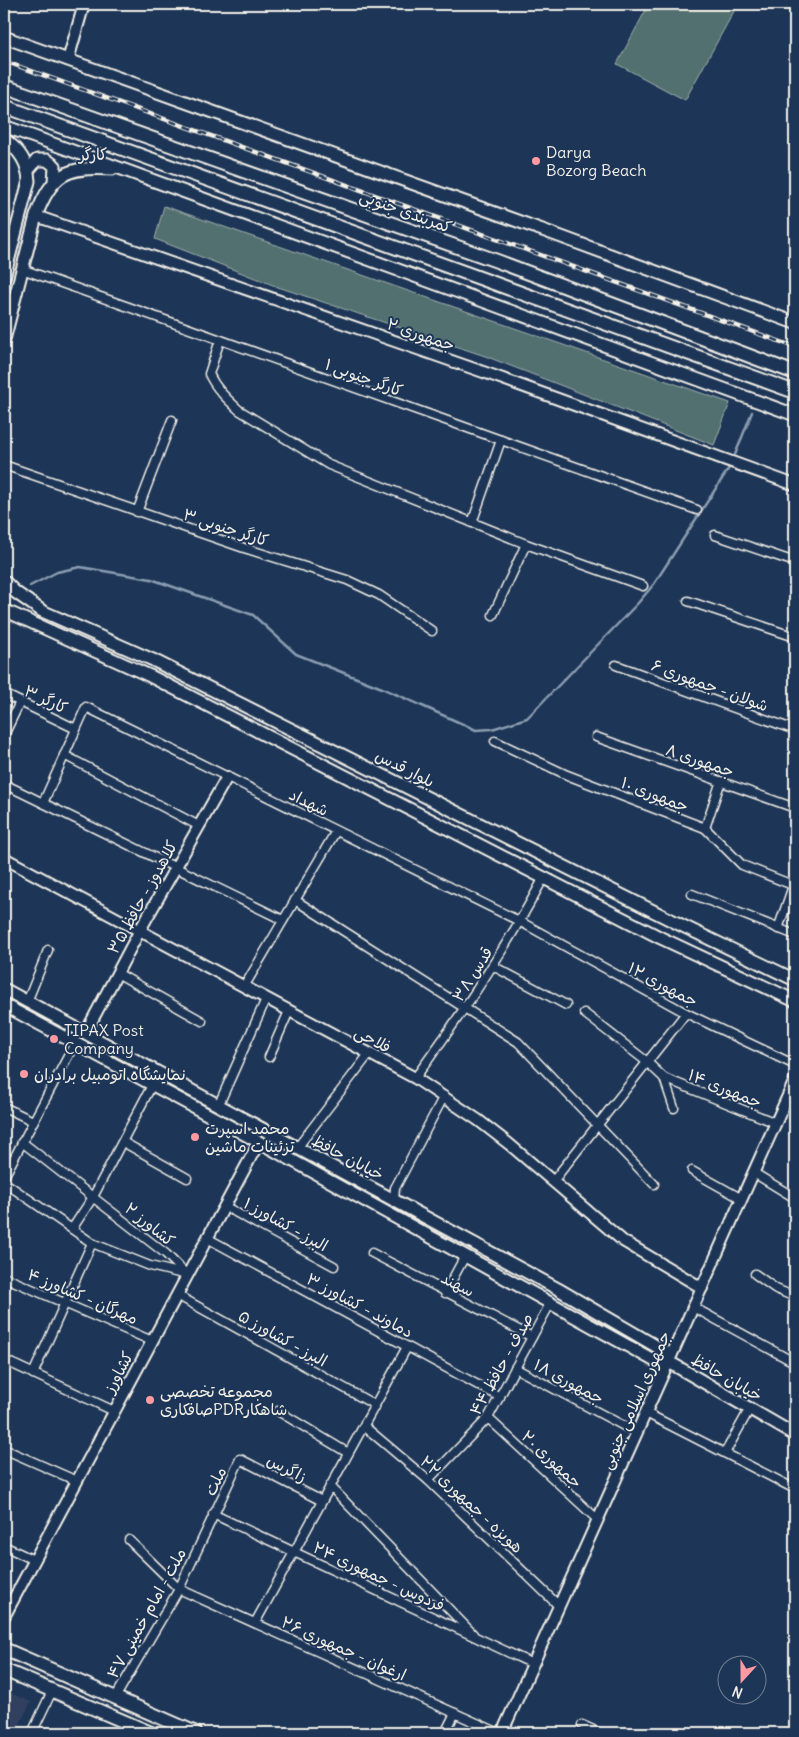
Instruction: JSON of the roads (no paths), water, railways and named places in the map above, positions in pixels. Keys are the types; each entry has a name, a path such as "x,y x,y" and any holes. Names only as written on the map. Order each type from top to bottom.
{"main road":[{"path":"4,38 548,232 795,323"},
{"name":"کمربندی جنوبی","path":"4,86 460,248 752,356 793,373"},
{"path":"4,106 795,392"},
{"path":"4,126 795,415"},
{"path":"4,139 22,156 28,169 29,181 21,211 8,244 4,277"},
{"path":"28,169 38,160 47,160 55,166 54,182"},
{"name":"کارگر","path":"4,340 36,216 43,196 54,182 69,171 84,167 124,170"},
{"path":"21,211 36,216"},
{"name":"بلوار قدس","path":"4,581 15,592 42,611 153,660 795,980"},
{"path":"4,610 150,676 661,938 795,1001"},
{"path":"446,829 455,812"},
{"name":"خیابان حافظ","path":"4,989 558,1289 666,1352 669,1362"},
{"name":"خیابان حافظ","path":"4,1005 259,1142 655,1361 669,1362 795,1435"},
{"path":"181,1100 188,1087"},
{"path":"346,1191 354,1178"},
{"path":"4,1649 196,1733"},
{"path":"4,1670 151,1733"}],"street":[{"path":"68,60 84,4"},
{"name":"جمهوری ۲","path":"36,216 489,374 795,485"},
{"name":"کارگر جنوبی ۱","path":"22,269 697,510"},
{"path":"220,340 209,374 214,384 239,410 330,465 526,544 643,586"},
{"path":"137,512 172,420"},
{"path":"472,523 501,440"},
{"name":"کارگر جنوبی ۳","path":"4,465 137,512 347,580 379,596 432,631"},
{"path":"715,535 795,562"},
{"path":"493,615 526,544"},
{"path":"688,600 795,637"},
{"name":"شولان - جمهوری ۶","path":"616,665 795,730"},
{"name":"کارگر ۳","path":"4,694 76,729"},
{"path":"4,735 20,702"},
{"name":"شهداد","path":"76,729 86,707 521,922"},
{"path":"44,802 76,729"},
{"name":"جمهوری ۸","path":"596,738 795,806"},
{"name":"جمهوری ۱۰","path":"495,741 567,775 705,828 742,865 794,886"},
{"path":"64,755 199,826"},
{"name":"کلاهدوز - حافظ ۳۵","path":"86,1032 140,930 227,777"},
{"path":"705,828 720,781"},
{"path":"4,784 283,920"},
{"path":"244,987 336,831"},
{"name":"فلاحی","path":"4,858 415,1078 478,1120 554,1180 623,1241 702,1288"},
{"name":"قدس ۳۸","path":"415,1078 466,1009 521,922 544,879"},
{"path":"778,929 794,886"},
{"path":"692,894 795,935"},
{"path":"294,900 518,1042 654,1184"},
{"name":"جمهوری ۱۲","path":"521,922 686,1012 795,1065"},
{"path":"27,1002 48,950"},
{"path":"493,966 566,1005"},
{"path":"117,973 202,1021"},
{"path":"219,1104 266,999"},
{"path":"269,1057 289,1011"},
{"path":"554,1180 686,1012"},
{"path":"584,1013 646,1061 664,1078 674,1108"},
{"path":"4,1177 75,1043"},
{"path":"297,1148 369,1054"},
{"name":"جمهوری ۱۴","path":"664,1078 776,1123"},
{"name":"جمهوری اسلامی جنوبی","path":"500,1733 533,1664 776,1123 792,1094 795,1080"},
{"path":"72,1229 93,1197 152,1085"},
{"path":"394,1200 395,1188 444,1096"},
{"path":"4,1107 33,1121"},
{"name":"کشاورز ۲","path":"22,1142 166,1254 187,1275"},
{"path":"123,1142 187,1178"},
{"name":"کشاورز","path":"4,1617 259,1142"},
{"path":"692,1171 742,1199"},
{"path":"754,1173 795,1198"},
{"path":"4,1182 92,1243 150,1266 187,1275"},
{"name":"البرز - کشاورز ۱","path":"224,1206 334,1266"},
{"name":"دماوند - کشاورز ۳","path":"207,1238 500,1397"},
{"path":"33,1374 92,1243"},
{"name":"سهند","path":"372,1254 532,1337"},
{"path":"445,1292 465,1256"},
{"path":"755,1274 776,1290 795,1297"},
{"name":"مهرگان - کشاورز ۴","path":"4,1277 152,1341"},
{"name":"البرز - کشاورز ۵","path":"177,1295 375,1404"},
{"name":"صدف - حافظ ۴۴","path":"428,1480 480,1429 488,1418 551,1302"},
{"path":"693,1307 790,1360"},
{"path":"255,1623 407,1346"},
{"path":"4,1360 114,1411"},
{"name":"جمهوری ۱۸","path":"515,1368 637,1433"},
{"path":"725,1453 749,1410"},
{"path":"278,1412 348,1453"},
{"path":"646,1413 794,1486"},
{"name":"جمهوری ۲۰","path":"488,1418 598,1520"},
{"name":"هویزه - جمهوری ۲۲","path":"364,1426 428,1480 559,1606"},
{"path":"4,1449 77,1481"},
{"name":"زاگرس","path":"240,1460 322,1501"},
{"name":"ملت","path":"213,1514 240,1460"},
{"path":"330,1486 476,1637"},
{"name":"فردوس - جمهوری ۲۴","path":"213,1514 533,1664"},
{"name":"ملت - امام خمینی ۴۷","path":"115,1698 179,1589 213,1514"},
{"path":"129,1540 179,1589"},
{"path":"4,1546 34,1560"},
{"name":"ارغوان - جمهوری ۲۶","path":"179,1589 500,1733"},
{"path":"32,1733 52,1691"},
{"path":"445,1733 455,1713"},
{"path":"582,1725 600,1733"}],"waterway":[{"path":"733,460 752,412"},
{"path":"30,586 57,572 80,567 151,579 253,615 296,654 382,688 476,730 492,729 527,718 638,603 654,584 731,465"}],"railway":[{"path":"4,61 795,347"}],"place":[{"name":"Darya Bozorg Beach","path":"536,161"},
{"name":"TIPAX Post Company","path":"54,1039"},
{"name":"نمایشگاه اتومبیل برادران","path":"24,1074"},
{"name":"محمد اسپرت تزئینات ماشین","path":"195,1137"},
{"name":"مجموعه تخصصی صافکاریPDRشاهکار","path":"150,1400"}]}
